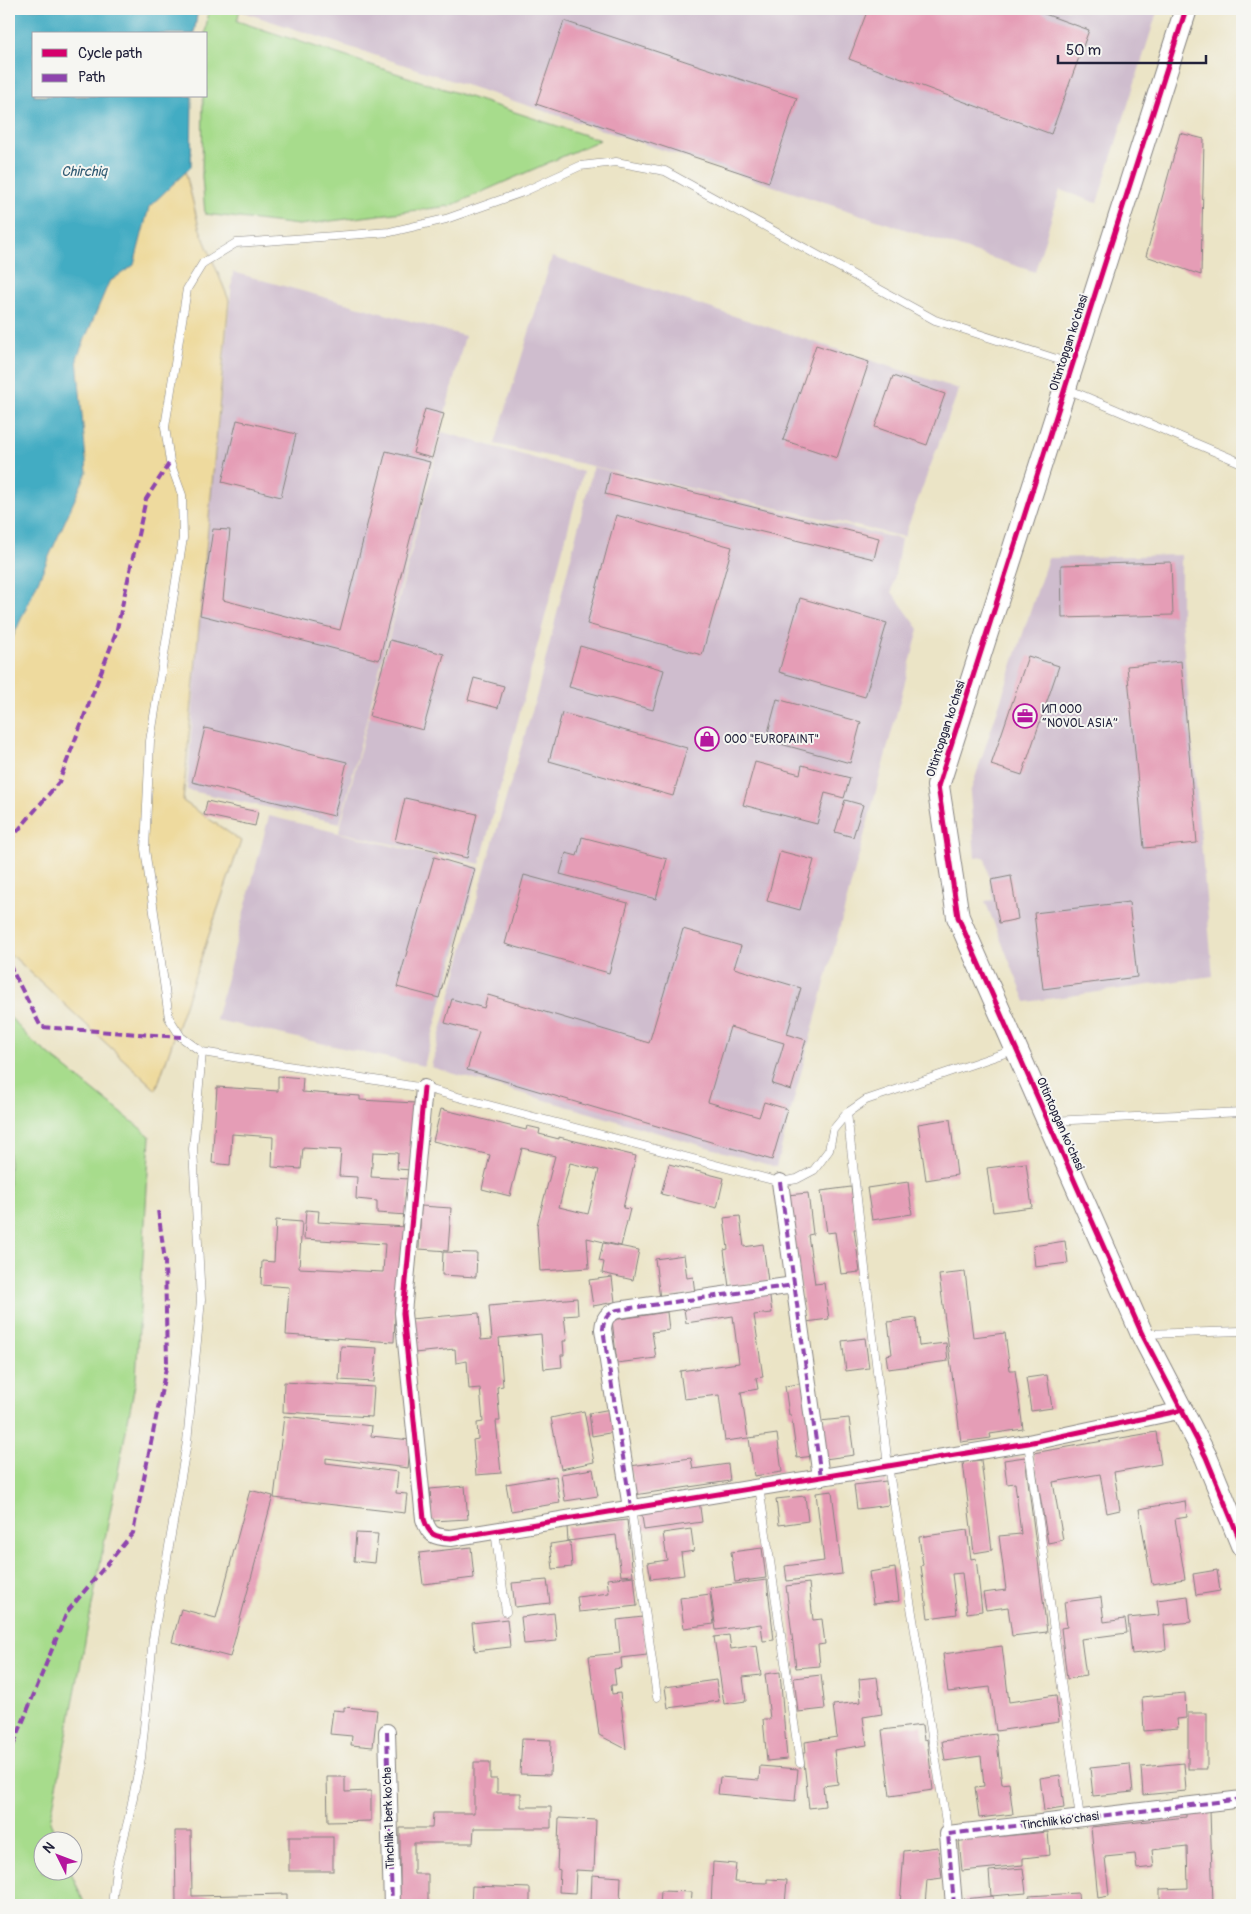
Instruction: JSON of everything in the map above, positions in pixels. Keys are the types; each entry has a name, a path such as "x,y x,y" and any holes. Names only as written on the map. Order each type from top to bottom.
{"street":[{"name":"Oltintopgan ko'chasi","path":"1186,9 938,786 958,917 1142,1334 1206,1457 1242,1545"},
{"path":"424,1088 403,1312 424,1518 428,1530 437,1537 451,1538 1028,1443 1182,1410"},
{"path":"780,1182 821,1477"},
{"path":"631,1508 603,1329 603,1321 608,1314 617,1310 794,1285"},
{"name":"Tinchlik 1 berk ko'cha","path":"387,1732 392,1905"},
{"name":"Tinchlik ko'chasi","path":"948,1834 1242,1799"},
{"path":"948,1834 954,1905"}],"lane":[{"path":"1016,1050 866,1100 847,1114 833,1130 829,1150 814,1170 797,1179 780,1182 424,1088 202,1052 181,1037 169,1018 146,849 150,741 183,538 182,495 170,462 166,427 187,289 203,263 236,243 390,232 446,219 523,192 580,166 616,162 665,170 935,320 1072,364"},
{"path":"1065,388 1242,463"},
{"path":"112,1905 116,1869 141,1758 153,1639 187,1442 201,1300 193,1149 202,1052"},
{"path":"1048,1121 1242,1112"},
{"path":"847,1114 888,1466 948,1834"},
{"path":"1142,1334 1242,1331"},
{"path":"1028,1443 1080,1818"},
{"path":"759,1487 800,1762"},
{"path":"631,1508 657,1697"},
{"path":"495,1531 506,1612"}],"shaded area":[{"path":"244,9 1158,9 1097,203 1060,190 1035,272 243,12"},
{"path":"552,257 959,389 904,537 495,444"},
{"path":"233,272 465,336 340,823 187,790 200,614"},
{"path":"442,432 583,472 480,864 339,832"},
{"name":"OOO \"EUROPAINT\"","path":"593,467 901,539 892,592 919,629 776,1167 431,1067 488,859 537,694"},
{"path":"1181,555 1181,618 1213,976 1026,1002 985,901 993,900 985,857 975,858 970,793 1048,558"},
{"path":"269,816 479,867 424,1066 216,1020"}],"green space":[{"path":"209,9 240,9 237,21 600,140 450,206 299,225 205,214 202,177 203,98 208,98 208,32 205,32"},
{"path":"9,1016 31,1040 150,1136 136,1379 50,1822 54,1832 32,1832 32,1882 75,1882 85,1905 9,1905"}],"sand":[{"path":"9,9 32,32 32,98 167,98 199,227 229,300 183,801 241,841 156,1090 13,956 9,957"}],"water":[{"name":"Chirchiq","path":"9,9 198,9 194,32 32,32 32,98 192,98 191,167 149,207 134,265 109,282 77,358 87,472 9,646"}],"building":[{"path":"868,9 1031,9 1089,30 1051,134 849,59"},
{"path":"564,21 797,98 769,182 536,104"},
{"path":"1180,133 1204,139 1201,275 1146,256"},
{"path":"816,345 869,362 837,458 783,440"},
{"path":"893,376 945,394 927,445 875,427"},
{"path":"425,409 444,414 432,458 413,453"},
{"path":"237,420 296,434 281,497 222,482"},
{"path":"386,451 430,462 379,660 200,615 213,529 230,530 223,600 340,630"},
{"path":"610,472 879,538 874,559 605,494"},
{"path":"616,515 732,547 702,655 587,624"},
{"path":"1171,562 1173,615 1062,618 1061,565"},
{"path":"800,598 887,623 865,697 779,672"},
{"path":"390,640 444,654 423,730 369,716"},
{"path":"580,646 664,670 653,710 569,687"},
{"name":"ИП ООО “NOVOL ASIA”","path":"1028,656 1059,666 1022,775 991,765"},
{"path":"1181,661 1197,843 1144,848 1127,666"},
{"path":"474,678 504,686 498,708 468,700"},
{"path":"777,699 861,722 850,763 766,740"},
{"path":"562,713 687,748 673,796 549,761"},
{"path":"205,728 347,762 334,816 192,782"},
{"path":"755,762 800,774 802,765 850,778 844,798 825,793 817,824 743,805"},
{"path":"405,798 477,814 467,858 395,841"},
{"path":"845,800 863,805 853,837 835,832"},
{"path":"207,801 258,812 255,826 204,815"},
{"path":"582,837 667,859 656,899 560,874 566,853 577,856"},
{"path":"780,851 814,860 800,910 767,901"},
{"path":"434,857 475,869 439,998 397,987"},
{"path":"524,875 628,903 609,973 505,944"},
{"path":"1011,876 1018,919 999,923 991,880"},
{"path":"1129,902 1137,977 1043,989 1034,913"},
{"path":"683,929 741,946 734,968 801,988 787,1034 806,1040 791,1090 772,1084 784,1043 730,1027 708,1102 759,1117 764,1102 787,1109 772,1160 467,1070 479,1032 445,1023 452,999 484,1008 488,995 649,1043"},
{"path":"278,1076 303,1078 302,1092 360,1096 360,1100 415,1103 411,1170 397,1169 398,1153 373,1152 371,1177 410,1179 407,1215 377,1213 377,1201 356,1199 357,1177 339,1176 341,1150 303,1148 301,1169 272,1167 273,1137 232,1134 230,1165 212,1163 217,1087 278,1091"},
{"path":"441,1109 526,1130 527,1126 540,1129 539,1134 636,1156 623,1208 630,1209 621,1246 587,1238 589,1268 540,1271 537,1225 555,1156 522,1148 510,1196 482,1189 490,1155 433,1141","holes":["570,1163 599,1170 588,1214 559,1207"]},
{"path":"950,1119 957,1175 926,1180 918,1124"},
{"path":"1026,1163 1032,1207 993,1212 987,1168"},
{"path":"669,1164 724,1178 717,1208 661,1194"},
{"path":"908,1182 912,1214 872,1220 867,1188"},
{"path":"851,1187 857,1229 854,1229 860,1272 841,1274 835,1232 827,1233 821,1191"},
{"path":"808,1193 813,1234 808,1235 815,1284 824,1283 829,1319 806,1322 787,1195"},
{"path":"421,1206 451,1208 448,1251 419,1249"},
{"path":"306,1210 319,1211 318,1222 407,1227 403,1293 396,1293 394,1342 286,1335 289,1287 261,1285 262,1261 274,1262 276,1220 302,1222 299,1268 383,1272 385,1244 304,1239"},
{"path":"740,1216 744,1247 763,1244 768,1281 729,1287 724,1250 728,1249 724,1218"},
{"path":"1065,1241 1068,1263 1035,1267 1033,1246"},
{"path":"603,1243 639,1250 633,1280 602,1273 604,1262 599,1261"},
{"path":"443,1252 477,1253 476,1277 442,1275"},
{"path":"684,1255 687,1278 693,1277 695,1294 660,1299 655,1259"},
{"path":"965,1272 973,1337 1005,1333 1010,1370 1015,1370 1023,1429 990,1434 991,1438 961,1442 939,1275"},
{"path":"612,1277 615,1302 593,1306 589,1280"},
{"path":"769,1290 772,1313 754,1315 763,1377 756,1378 758,1389 741,1392 748,1438 725,1441 719,1395 684,1399 680,1371 739,1363 733,1316 686,1323 683,1302"},
{"path":"577,1298 578,1315 564,1316 567,1341 563,1341 564,1355 561,1355 562,1367 544,1369 541,1334 499,1338 503,1386 497,1387 500,1421 496,1421 501,1473 476,1475 473,1440 478,1439 477,1423 483,1422 480,1388 469,1389 467,1361 456,1363 455,1349 414,1353 410,1319 479,1313 481,1340 492,1339 489,1306"},
{"path":"667,1312 669,1330 652,1332 656,1358 617,1363 612,1320"},
{"path":"916,1318 919,1346 946,1343 948,1361 888,1369 886,1355 892,1354 888,1322"},
{"path":"865,1338 869,1368 846,1371 842,1341"},
{"path":"341,1346 377,1348 374,1382 339,1380"},
{"path":"1047,1375 1052,1408 1031,1411 1026,1378"},
{"path":"284,1382 374,1387 372,1417 283,1412"},
{"path":"805,1383 814,1456 797,1458 785,1386"},
{"path":"611,1409 615,1432 592,1436 589,1413"},
{"path":"584,1411 594,1462 561,1469 551,1418"},
{"path":"284,1416 372,1426 371,1436 411,1440 408,1468 326,1458 326,1463 398,1472 396,1493 407,1494 405,1513 274,1498"},
{"path":"849,1418 854,1455 825,1459 820,1421"},
{"path":"1156,1432 1161,1464 1114,1472 1120,1510 1107,1513 1100,1474 1053,1482 1063,1540 1048,1543 1033,1453"},
{"path":"777,1434 782,1472 754,1476 749,1438"},
{"path":"1025,1457 1047,1632 1012,1636 1008,1607 986,1610 983,1593 1006,1590 999,1536 1021,1534 1015,1483 1007,1484 1004,1460"},
{"path":"691,1458 693,1469 728,1464 730,1481 634,1495 630,1466"},
{"path":"981,1460 992,1550 974,1553 963,1462"},
{"path":"593,1469 598,1496 565,1501 561,1474"},
{"path":"556,1476 560,1503 511,1511 506,1484"},
{"path":"886,1481 889,1505 857,1509 854,1485"},
{"path":"465,1486 468,1519 432,1521 430,1489"},
{"path":"250,1490 273,1496 230,1657 172,1642 181,1609 216,1618"},
{"path":"832,1491 842,1574 787,1581 785,1566 824,1561 816,1493"},
{"path":"805,1496 808,1521 779,1525 776,1499"},
{"path":"699,1500 702,1522 644,1530 641,1509"},
{"path":"1185,1501 1187,1517 1175,1519 1185,1579 1152,1584 1139,1509"},
{"path":"627,1520 633,1575 621,1576 616,1535 568,1541 567,1527"},
{"path":"691,1529 694,1551 681,1553 684,1575 651,1579 648,1563 667,1560 663,1533"},
{"path":"967,1530 971,1559 976,1558 982,1611 967,1613 962,1573 952,1574 957,1614 928,1618 919,1537"},
{"path":"356,1533 378,1534 375,1563 354,1561"},
{"path":"570,1541 572,1567 553,1569 550,1544"},
{"path":"471,1547 474,1578 423,1584 419,1553"},
{"path":"762,1548 766,1578 735,1582 731,1552"},
{"path":"895,1568 899,1601 873,1604 869,1572"},
{"path":"1217,1570 1220,1591 1196,1595 1193,1574"},
{"path":"634,1576 637,1606 579,1612 577,1597 609,1593 607,1579"},
{"path":"547,1580 550,1603 515,1607 512,1583"},
{"path":"767,1580 774,1640 763,1641 761,1624 716,1630 710,1587"},
{"path":"809,1583 813,1620 822,1619 825,1644 818,1645 820,1666 796,1668 786,1586"},
{"path":"710,1594 714,1624 684,1628 680,1598"},
{"path":"1188,1596 1191,1622 1164,1625 1166,1650 1132,1654 1128,1618 1159,1615 1157,1600"},
{"path":"1101,1597 1104,1622 1125,1619 1127,1633 1081,1639 1086,1676 1067,1679 1061,1628 1067,1627 1064,1602"},
{"path":"554,1613 557,1641 524,1644 521,1617"},
{"path":"643,1617 647,1655 621,1658 622,1668 614,1669 616,1685 611,1685 612,1694 620,1693 626,1749 599,1735 589,1656 620,1653 617,1620"},
{"path":"507,1619 510,1647 475,1651 472,1623"},
{"path":"729,1635 731,1649 757,1645 761,1675 743,1677 746,1701 724,1704 714,1637"},
{"path":"1002,1646 1009,1702 1056,1695 1059,1722 996,1731 990,1687 948,1692 943,1654"},
{"path":"780,1672 787,1759 767,1761 763,1719 770,1719 765,1674"},
{"path":"821,1675 825,1709 798,1712 794,1678"},
{"path":"877,1677 882,1714 863,1717 867,1745 834,1750 838,1784 823,1786 825,1806 809,1808 803,1753 806,1753 805,1742 837,1737 833,1705 861,1702 859,1679"},
{"path":"716,1680 719,1701 668,1708 665,1687"},
{"path":"1185,1693 1186,1718 1177,1719 1178,1728 1144,1731 1142,1697"},
{"path":"344,1707 377,1710 373,1747 351,1745 352,1736 330,1734 333,1710 344,1711"},
{"path":"1188,1713 1207,1713 1207,1769 1188,1769"},
{"path":"922,1725 924,1740 927,1739 933,1790 890,1796 882,1730"},
{"path":"996,1734 1002,1784 1009,1783 1013,1814 979,1818 975,1787 984,1786 981,1756 945,1761 942,1741"},
{"path":"522,1739 551,1740 550,1775 520,1774"},
{"path":"474,1762 490,1762 490,1779 497,1779 497,1793 521,1793 521,1807 551,1807 551,1828 474,1828 473,1843 414,1843 414,1874 428,1874 428,1905 400,1905 400,1828 432,1828 433,1813 474,1813"},
{"path":"1184,1763 1186,1791 1143,1795 1141,1767"},
{"path":"1130,1764 1133,1792 1093,1796 1090,1768"},
{"path":"760,1766 798,1769 795,1801 718,1794 720,1777 759,1780"},
{"path":"1060,1775 1064,1808 1044,1811 1040,1778"},
{"path":"327,1777 345,1777 345,1792 371,1791 371,1821 328,1822"},
{"path":"1210,1811 1213,1905 1160,1905 1160,1889 1188,1888 1187,1846 1152,1850 1154,1867 1137,1869 1135,1854 1105,1857 1109,1896 1098,1898 1091,1827 1186,1817 1186,1812"},
{"path":"559,1818 596,1820 594,1871 576,1870 575,1893 559,1892 560,1870 557,1869"},
{"path":"175,1831 191,1831 192,1896 287,1894 287,1905 176,1905"},
{"path":"1048,1832 1050,1855 1023,1858 1023,1865 962,1871 959,1840"},
{"path":"289,1837 333,1837 333,1871 289,1871"},
{"path":"938,1847 942,1878 927,1880 925,1905 900,1905 904,1851"},
{"path":"713,1862 736,1864 734,1882 767,1883 767,1879 787,1880 785,1905 711,1905"},
{"path":"1023,1868 1026,1893 991,1896 989,1871"},
{"path":"592,1875 621,1877 620,1905 591,1905"},
{"path":"472,1886 530,1888 530,1905 471,1905"},
{"path":"661,1891 692,1892 691,1905 660,1905"},
{"path":"1078,1893 1079,1905 1029,1905 1029,1896"},
{"path":"993,1896 993,1905 965,1905 964,1899"}],"marked path":[{"path":"9,841 59,782 116,633 146,499 170,462"},
{"path":"9,964 41,1027 181,1037"},
{"path":"780,1182 821,1477"},
{"path":"9,1756 67,1612 133,1533 167,1363 165,1261 158,1210"},
{"path":"631,1508 603,1329 607,1317 617,1310 794,1285"},
{"path":"387,1732 392,1905"},
{"path":"954,1905 948,1834 1242,1799"}],"cycle path":[{"path":"1186,9 938,786 958,917 1142,1334 1206,1457 1242,1545"},
{"path":"424,1088 403,1313 424,1519 430,1532 436,1536 451,1538 1028,1443 1183,1410"}],"place":[{"name":"ИП ООО “NOVOL ASIA”","path":"1025,716"},
{"name":"OOO \"EUROPAINT\"","path":"707,739"}]}
